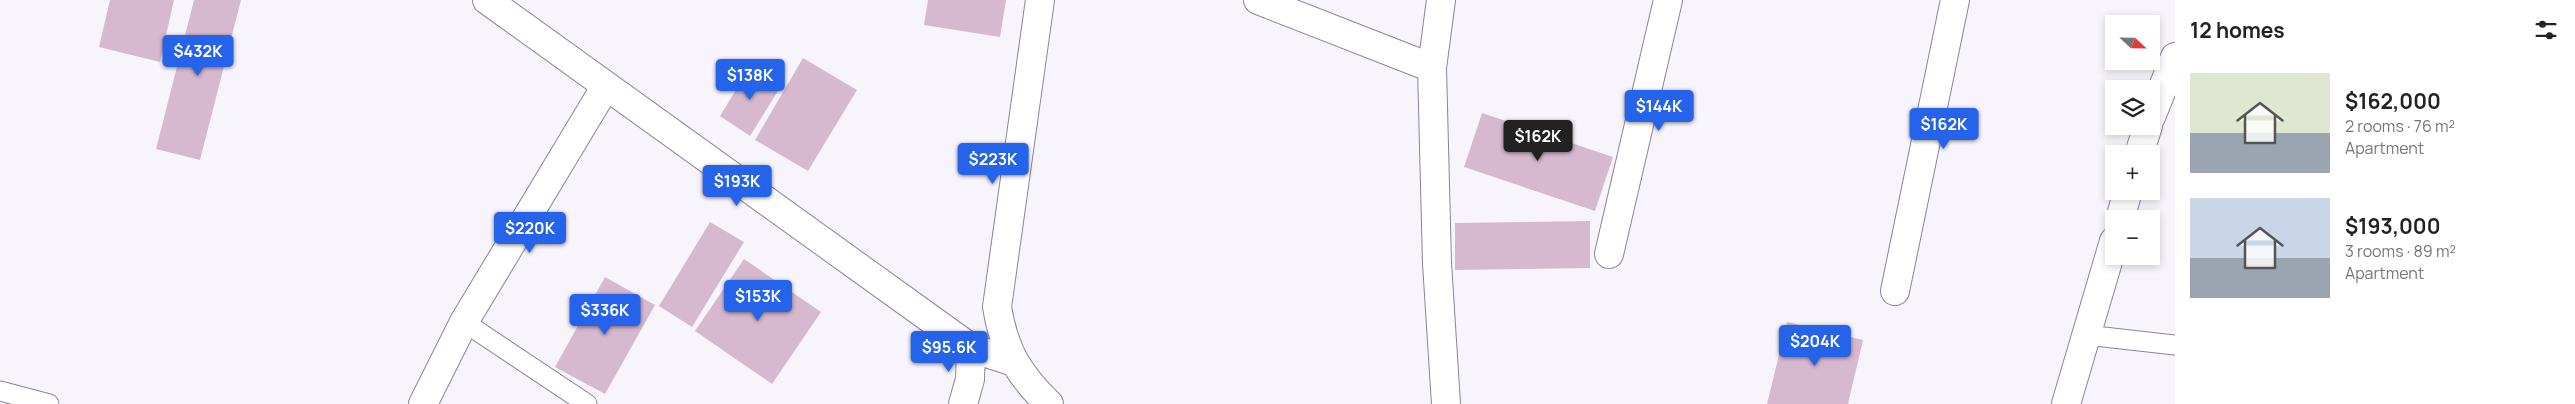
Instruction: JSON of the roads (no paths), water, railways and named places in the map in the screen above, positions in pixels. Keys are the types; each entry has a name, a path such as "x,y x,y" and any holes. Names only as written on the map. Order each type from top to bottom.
{"street":[{"path":"487,0 971,348 1014,362"},
{"path":"1040,0 997,308 1002,336 1014,362 1037,392 1049,404"},
{"path":"1258,0 1432,68"},
{"path":"1441,0 1432,68 1437,263 1446,404"},
{"path":"1609,254 1668,0"},
{"path":"1895,291 1955,0"},
{"path":"2160,94 2175,56"},
{"path":"423,404 464,322 606,86"},
{"path":"2066,404 2107,265"},
{"path":"963,404 970,379 971,348"}],"lane":[{"path":"464,322 587,404"},
{"path":"2086,335 2175,345"},
{"path":"0,390 49,404"}]}
